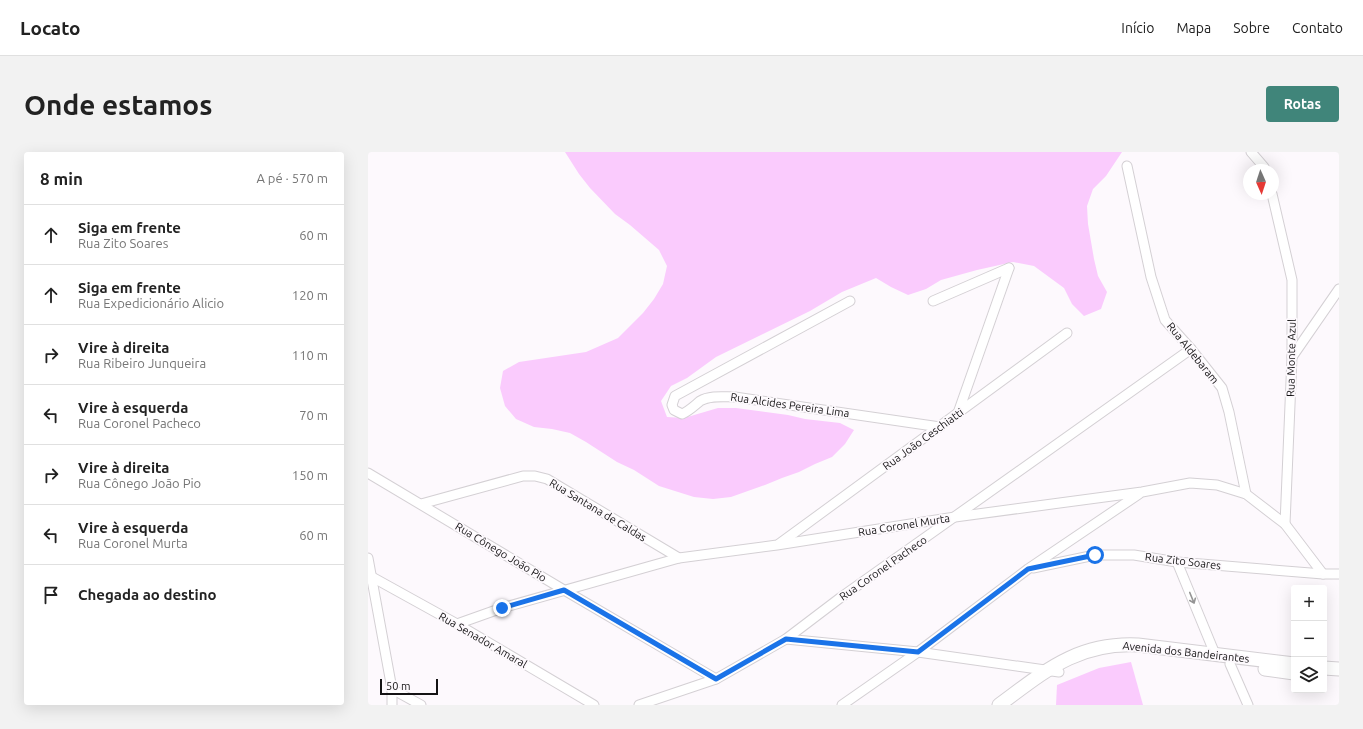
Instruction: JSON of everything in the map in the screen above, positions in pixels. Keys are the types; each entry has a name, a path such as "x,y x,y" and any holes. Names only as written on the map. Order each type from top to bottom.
{"street":[{"path":"1251,152 1261,164"},
{"name":"Rua Aldebaram","path":"1126,166 1151,277 1165,320 1191,349 1222,388 1246,494"},
{"name":"Rua Monte Azul","path":"1273,200 1292,280 1292,357 1285,524"},
{"path":"933,301 1009,268 958,413"},
{"path":"1292,357 1339,289"},
{"path":"702,400 687,390 850,302"},
{"name":"Rua João Ceschiatti","path":"777,545 1067,333"},
{"name":"Rua Coronel Pacheco","path":"639,705 716,679 786,639 840,598 1191,349"},
{"name":"Rua Alcides Pereira Lima","path":"687,390 675,396 672,405 674,410 682,414 702,400 717,396 735,397 940,427"},
{"name":"Rua Cônego João Pio","path":"368,473 716,679"},
{"name":"Rua Santana de Caldas","path":"421,504 524,476 535,476 547,480 679,558"},
{"name":"Rua Coronel Murta","path":"457,624 502,608 679,558 777,545 955,517 1142,492 1190,483 1217,485 1246,494 1285,524 1323,574"},
{"path":"842,705 918,652 1028,569 1142,492"},
{"name":"Rua Zito Soares","path":"1028,569 1095,555 1134,555 1178,562 1339,574"},
{"path":"368,558 370,578 392,689 392,705"},
{"path":"1178,562 1215,654"},
{"name":"Rua Senador Amaral","path":"370,578 457,624 594,705"},
{"path":"786,639 918,652 1053,671"},
{"name":"Avenida dos Bandeirantes","path":"1010,705 1073,656 1092,650 1117,645 1138,645 1291,664"},
{"name":"Avenida dos Bandeirantes","path":"998,705 1053,671 1090,658 1134,653 1162,654 1291,673"},
{"path":"1230,664 1248,705"},
{"path":"1327,668 1339,669"},
{"path":"1327,677 1339,678"},
{"path":"392,689 421,705"}],"shaded area":[{"path":"565,152 1122,152 1106,176 1093,189 1087,206 1088,224 1094,259 1098,276 1107,292 1101,309 1084,316 1072,304 1064,288 1034,266 1013,262 941,280 926,289 908,295 876,278 842,292 810,311 716,357 687,378 671,386 661,401 667,417 684,418 718,408 736,408 840,423 854,430 845,444 832,457 799,472 731,497 713,499 694,497 659,486 570,433 534,427 516,419 505,406 500,388 503,371 519,362 586,352 618,338 643,313 663,284 667,266 659,250 615,214 590,188"},
{"path":"1131,662 1143,705 1056,705 1057,685 1099,668"}],"route":[{"path":"502,608 564,590 716,679 786,639 918,652 1028,569 1095,555"}]}
